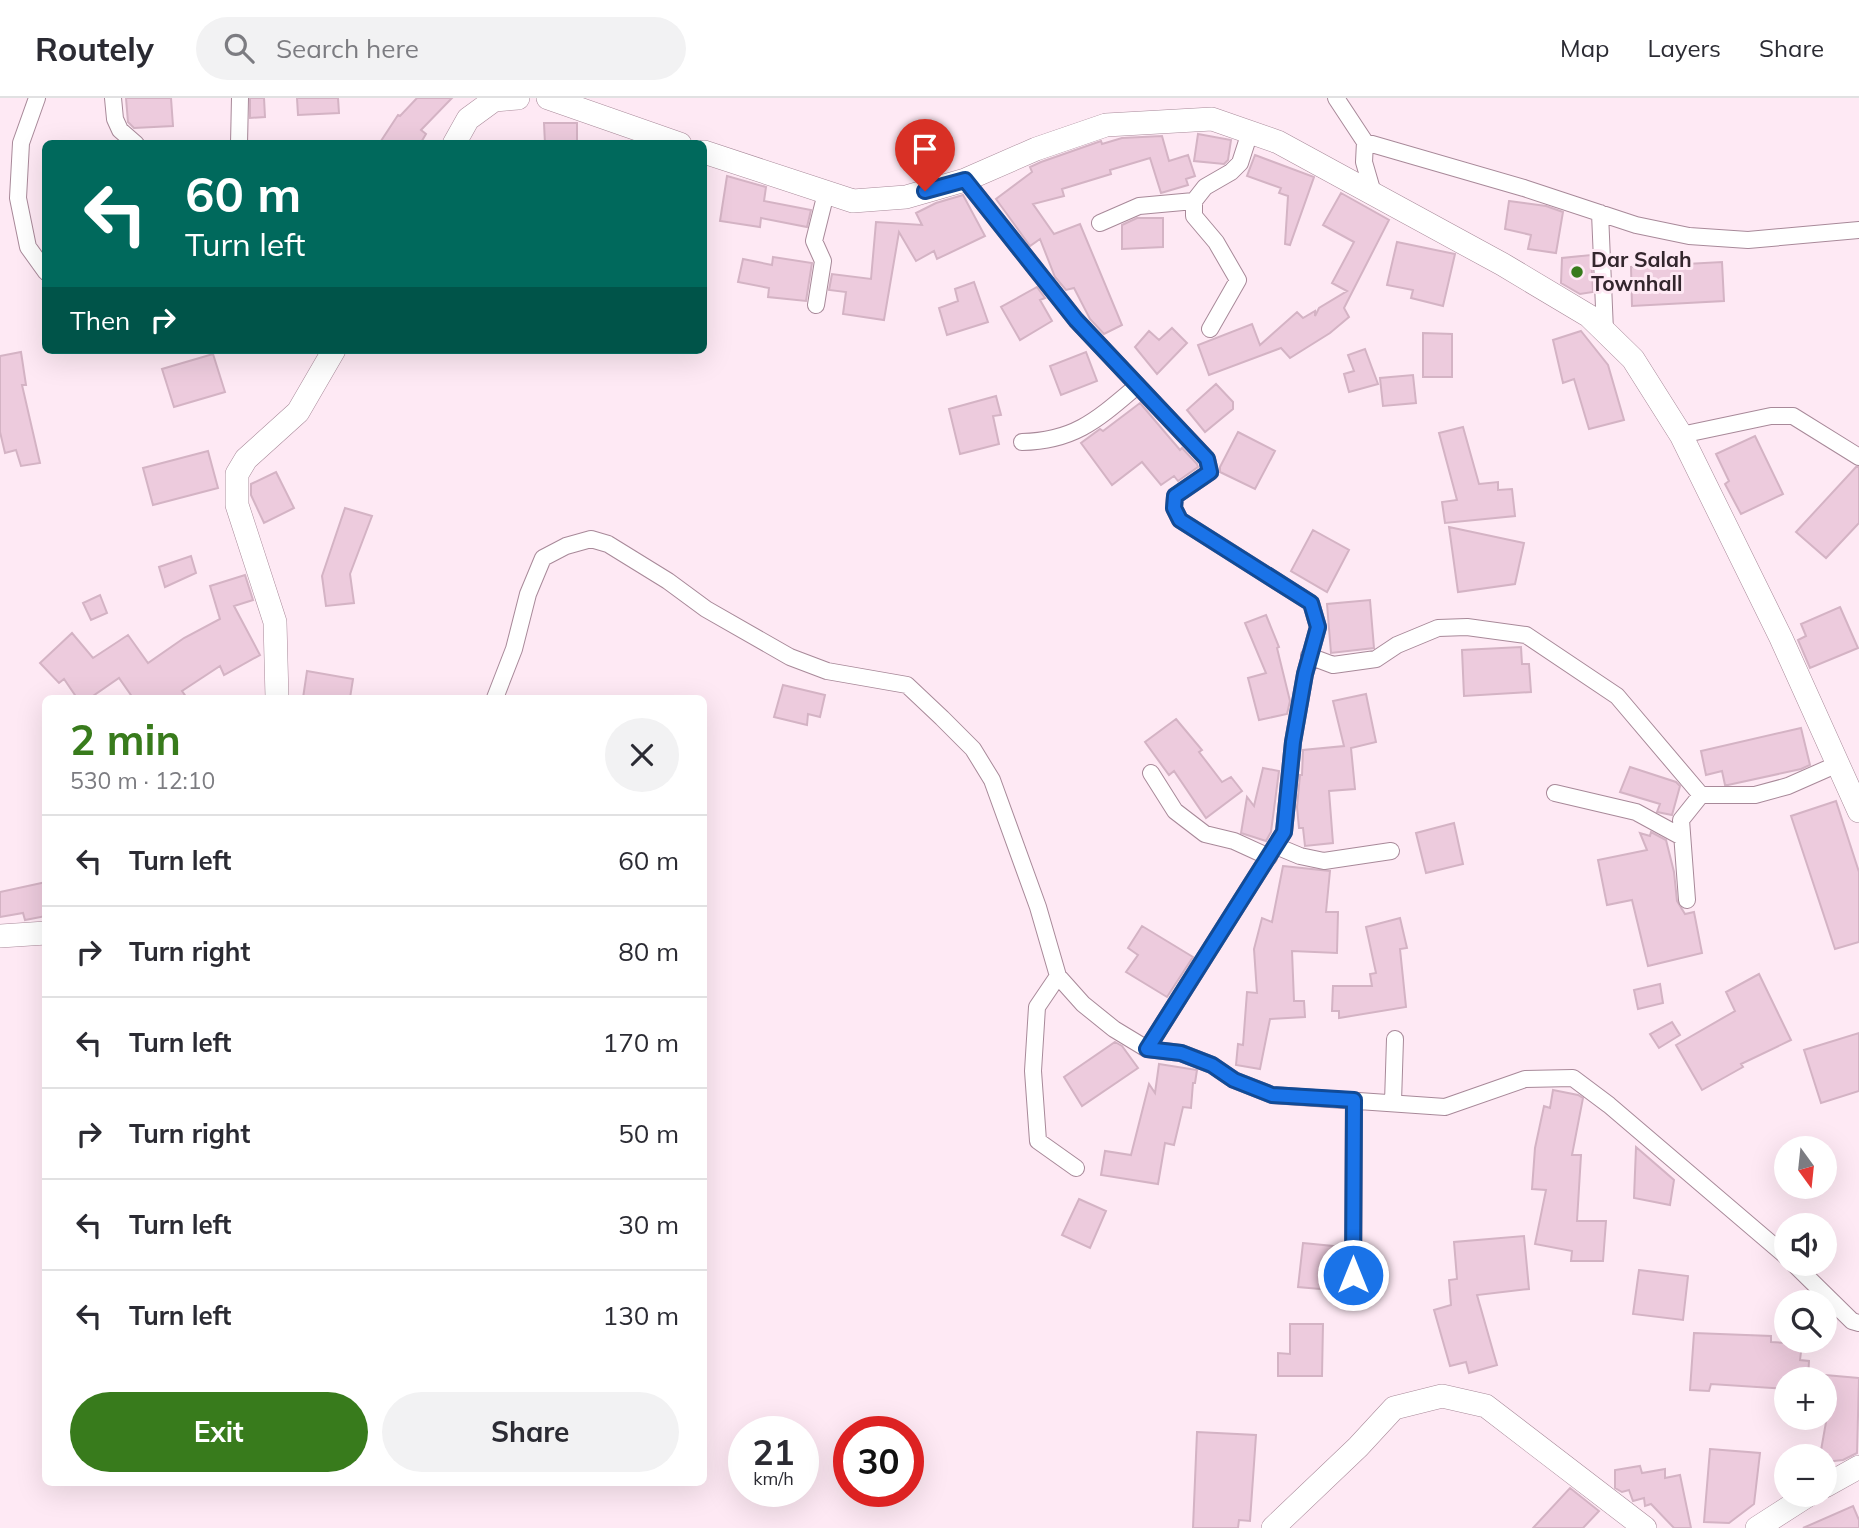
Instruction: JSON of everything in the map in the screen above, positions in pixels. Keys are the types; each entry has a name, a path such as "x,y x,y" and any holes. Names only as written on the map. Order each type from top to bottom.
{"street":[{"path":"37,98 21,143 18,198 28,247 42,266"},
{"path":"113,98 115,120 120,130 133,140"},
{"path":"239,140 240,98"},
{"path":"456,140 468,120 494,100 518,98"},
{"path":"548,98 669,140"},
{"path":"1336,98 1365,142 1364,162 1373,192"},
{"path":"707,153 853,201 906,197 965,180 1036,149 1106,125 1212,118 1278,142 1503,264 1589,316 1633,359 1681,435 1781,638 1859,811"},
{"path":"1210,329 1238,279 1216,242 1194,216 1194,201 1205,187 1231,172 1240,163 1250,132"},
{"path":"1365,142 1524,188 1636,225 1701,237 1748,240 1859,230"},
{"path":"965,180 1076,320 1207,459 1210,472 1175,496 1174,508 1180,520 1311,603 1318,627 1309,656 1293,742 1284,832 1147,1049"},
{"path":"816,305 823,261 814,241 827,193"},
{"path":"1100,223 1139,206 1194,201"},
{"path":"1600,213 1605,331"},
{"path":"277,695 275,621 237,505 237,474 246,459 298,412 332,354"},
{"path":"1022,442 1043,442 1080,430 1137,386"},
{"path":"1681,435 1771,416 1793,416 1859,457"},
{"path":"496,695 514,649 528,594 543,558 566,546 591,540 608,544 706,609 790,657 827,671 907,685 973,749 992,780 1038,907 1058,976 1083,1004 1114,1029 1147,1049 1181,1053 1212,1065 1234,1080 1272,1095 1445,1107 1525,1079 1573,1078 1620,1114 1774,1246"},
{"path":"1309,656 1333,665 1376,659 1397,645 1438,628 1467,627 1526,635 1617,696 1701,795 1755,795 1788,786 1838,764"},
{"path":"1151,773 1175,811 1205,834 1272,852 1324,861 1391,851"},
{"path":"1555,793 1636,812 1682,837"},
{"path":"1688,900 1681,820 1701,795"},
{"path":"0,936 42,933"},
{"path":"1058,976 1037,1007 1033,1071 1035,1112 1038,1141 1076,1168"},
{"path":"1393,1102 1395,1039"},
{"path":"1353,1300 1354,1100"},
{"path":"1806,1276 1852,1321 1859,1323"},
{"path":"1273,1528 1358,1447 1394,1408 1442,1396 1486,1406 1645,1528"},
{"path":"1837,1479 1859,1467"},
{"path":"1757,1528 1790,1507"}],"building":[{"path":"126,98 171,98 173,126 134,128 128,122"},
{"path":"250,98 264,98 265,117 250,118"},
{"path":"297,98 338,98 339,113 298,115"},
{"path":"417,98 452,98 421,130 426,134 422,140 382,140 398,115"},
{"path":"544,123 577,123 577,140 545,140"},
{"path":"1198,134 1231,140 1228,160 1224,164 1194,161"},
{"path":"1162,136 1169,161 1188,155 1195,176 1186,179 1188,185 1161,193 1150,158 1110,170 1111,174 1062,189 1064,196 1033,204 1054,234 1080,224 1122,325 1104,334 1090,319 1074,288 1066,290 1055,277 1040,239 1030,246 996,199 1032,172 1030,167 1041,162 1101,141 1102,144 1122,138"},
{"path":"1255,155 1314,177 1290,245 1285,244 1288,196 1279,193 1281,188 1247,176"},
{"path":"727,176 766,187 764,201 811,210 807,227 761,218 760,227 720,221"},
{"path":"1341,193 1389,220 1344,308 1349,317 1330,333 1290,358 1281,348 1209,375 1198,345 1252,324 1260,345 1297,312 1303,318 1315,311 1315,316 1319,308 1347,291 1332,283 1354,242 1323,225"},
{"path":"963,195 985,236 937,259 934,251 916,261 899,232 884,320 843,314 846,292 829,290 832,274 871,279 876,222 922,225 916,213 936,203"},
{"path":"1509,201 1546,206 1563,212 1556,253 1528,249 1531,235 1505,229"},
{"path":"1137,218 1163,218 1163,247 1122,249 1122,225"},
{"path":"1397,242 1455,254 1443,306 1411,298 1413,290 1387,285"},
{"name":"Dar Salah Townhall","path":"1591,255 1593,292 1580,294 1561,283 1562,258"},
{"path":"773,257 812,263 806,301 768,297 769,288 738,282 743,259 772,265"},
{"path":"1722,262 1724,301 1632,306 1631,267"},
{"path":"974,282 988,322 947,335 939,308 958,301 955,289"},
{"path":"1037,287 1045,298 1040,300 1052,321 1020,340 1001,307"},
{"path":"1172,328 1187,343 1157,374 1135,347 1149,331 1159,340"},
{"path":"1581,331 1608,365 1624,420 1589,429 1574,379 1563,383 1553,340"},
{"path":"1423,333 1452,334 1452,377 1423,377"},
{"path":"1365,349 1378,384 1349,392 1344,374 1354,371 1348,355"},
{"path":"21,352 26,385 22,385 40,463 21,466 16,450 5,453 0,432 0,356"},
{"path":"1086,352 1097,381 1061,395 1050,366"},
{"path":"213,354 225,392 174,407 162,369"},
{"path":"1413,375 1416,403 1383,406 1380,378"},
{"path":"1216,384 1233,402 1233,409 1205,432 1187,410"},
{"path":"996,396 1001,415 993,416 999,444 960,454 949,409"},
{"path":"1140,403 1180,450 1182,448 1197,464 1198,467 1178,481 1174,476 1161,485 1142,462 1112,485 1081,443 1100,429 1103,431"},
{"path":"1463,427 1479,484 1498,482 1498,490 1512,489 1515,516 1445,523 1442,502 1457,500 1439,433"},
{"path":"1238,432 1275,451 1255,489 1220,472"},
{"path":"1755,436 1783,494 1741,514 1725,484 1729,481 1716,454"},
{"path":"208,451 218,488 153,505 143,468"},
{"path":"1856,467 1859,467 1859,523 1826,558 1796,532"},
{"path":"276,472 294,508 264,523 251,495 251,484"},
{"path":"345,508 372,516 350,574 354,603 326,606 322,576"},
{"path":"1449,527 1524,543 1515,584 1458,592"},
{"path":"1313,530 1349,550 1327,592 1291,571"},
{"path":"191,556 196,573 165,587 159,567"},
{"path":"245,575 253,600 234,606 260,655 224,675 220,666 182,691 185,695 131,695 119,678 94,695 75,695 64,679 59,683 40,663 72,633 93,658 128,635 148,663 184,638 220,619 210,586"},
{"path":"100,595 107,613 91,620 83,603"},
{"path":"1370,600 1374,648 1331,653 1327,604"},
{"path":"1840,607 1858,648 1810,668 1798,640 1806,636 1801,624"},
{"path":"1266,615 1279,647 1277,648 1290,701 1287,714 1259,720 1248,678 1266,673 1245,623"},
{"path":"1521,647 1522,664 1529,664 1531,692 1464,696 1462,650"},
{"path":"307,671 353,679 350,695 303,695"},
{"path":"783,685 825,695 820,717 808,714 807,725 774,717"},
{"path":"1366,694 1376,742 1351,748 1355,789 1329,791 1333,843 1305,846 1303,828 1299,828 1297,807 1303,750 1344,746 1333,701"},
{"path":"1176,719 1202,750 1199,752 1222,782 1231,777 1242,791 1206,818 1174,771 1169,775 1145,742"},
{"path":"1801,728 1810,765 1728,785 1725,785 1722,771 1706,775 1701,751"},
{"path":"1630,767 1676,782 1680,786 1672,815 1657,812 1660,804 1620,792"},
{"path":"1263,768 1279,771 1271,832 1266,841 1241,833 1247,797 1254,806"},
{"path":"1836,801 1859,872 1859,942 1835,949 1791,816"},
{"path":"1454,823 1463,864 1426,873 1416,833"},
{"path":"1651,832 1666,840 1674,872 1677,901 1685,914 1694,912 1702,953 1648,966 1632,900 1607,905 1598,860 1647,850 1640,833 1650,836"},
{"path":"1283,866 1330,871 1326,912 1338,912 1337,953 1292,951 1294,1001 1304,1001 1305,1017 1270,1019 1260,1069 1236,1065 1238,1044 1243,1045 1247,992 1257,993 1254,949 1262,918 1272,922"},
{"path":"42,883 42,917 25,920 23,913 0,917 0,892"},
{"path":"1400,918 1407,948 1400,949 1406,1007 1339,1018 1339,1011 1332,1011 1333,986 1372,986 1370,974 1376,973 1366,927"},
{"path":"1142,926 1193,957 1167,997 1126,972 1138,955 1128,948"},
{"path":"1759,974 1791,1040 1741,1064 1743,1067 1702,1090 1676,1045 1735,1011 1726,992"},
{"path":"1660,984 1663,1003 1638,1009 1634,990"},
{"path":"1672,1022 1680,1035 1659,1048 1650,1034"},
{"path":"1859,1033 1859,1091 1821,1103 1804,1050"},
{"path":"1115,1042 1122,1046 1138,1068 1082,1106 1064,1077"},
{"path":"1159,1064 1197,1070 1191,1108 1183,1107 1174,1145 1165,1143 1158,1184 1101,1175 1105,1151 1131,1155 1149,1084 1155,1093"},
{"path":"1553,1090 1583,1098 1572,1155 1581,1155 1577,1221 1606,1221 1603,1261 1571,1261 1572,1251 1535,1244 1546,1190 1532,1189 1535,1148 1544,1106 1550,1108"},
{"path":"1636,1147 1674,1180 1670,1205 1634,1198"},
{"path":"1079,1199 1106,1211 1090,1248 1062,1235"},
{"path":"1524,1236 1529,1289 1477,1295 1497,1365 1469,1373 1466,1362 1450,1366 1434,1310 1451,1305 1449,1280 1457,1279 1454,1242"},
{"path":"1303,1243 1343,1247 1343,1291 1298,1287"},
{"path":"1639,1270 1688,1276 1683,1320 1633,1314"},
{"path":"1290,1324 1323,1324 1322,1376 1278,1376 1278,1353 1290,1354"},
{"path":"1694,1333 1771,1336 1774,1353 1801,1353 1800,1360 1809,1361 1809,1367 1774,1367 1774,1388 1711,1384 1709,1391 1690,1390"},
{"path":"1837,1376 1859,1378 1857,1453 1837,1461 1837,1444 1822,1444 1825,1430 1837,1430"},
{"path":"1197,1432 1256,1435 1250,1521 1239,1520 1238,1528 1193,1528"},
{"path":"1710,1449 1760,1453 1754,1504 1729,1523 1704,1522"},
{"path":"1640,1466 1642,1473 1665,1469 1665,1478 1680,1475 1691,1528 1674,1528 1651,1504 1645,1506 1644,1498 1633,1501 1629,1490 1622,1492 1615,1488 1615,1470"},
{"path":"1570,1488 1599,1511 1583,1528 1533,1528"},
{"path":"1853,1506 1859,1520 1859,1528 1803,1528"}],"place":[{"name":"Dar Salah Townhall","path":"1577,272"}],"route":[{"path":"925,191 965,180 1076,320 1207,459 1210,472 1175,496 1174,508 1180,520 1311,603 1318,627 1305,674 1293,742 1284,832 1147,1049 1181,1053 1212,1065 1234,1080 1272,1095 1354,1100 1353,1275"}]}
